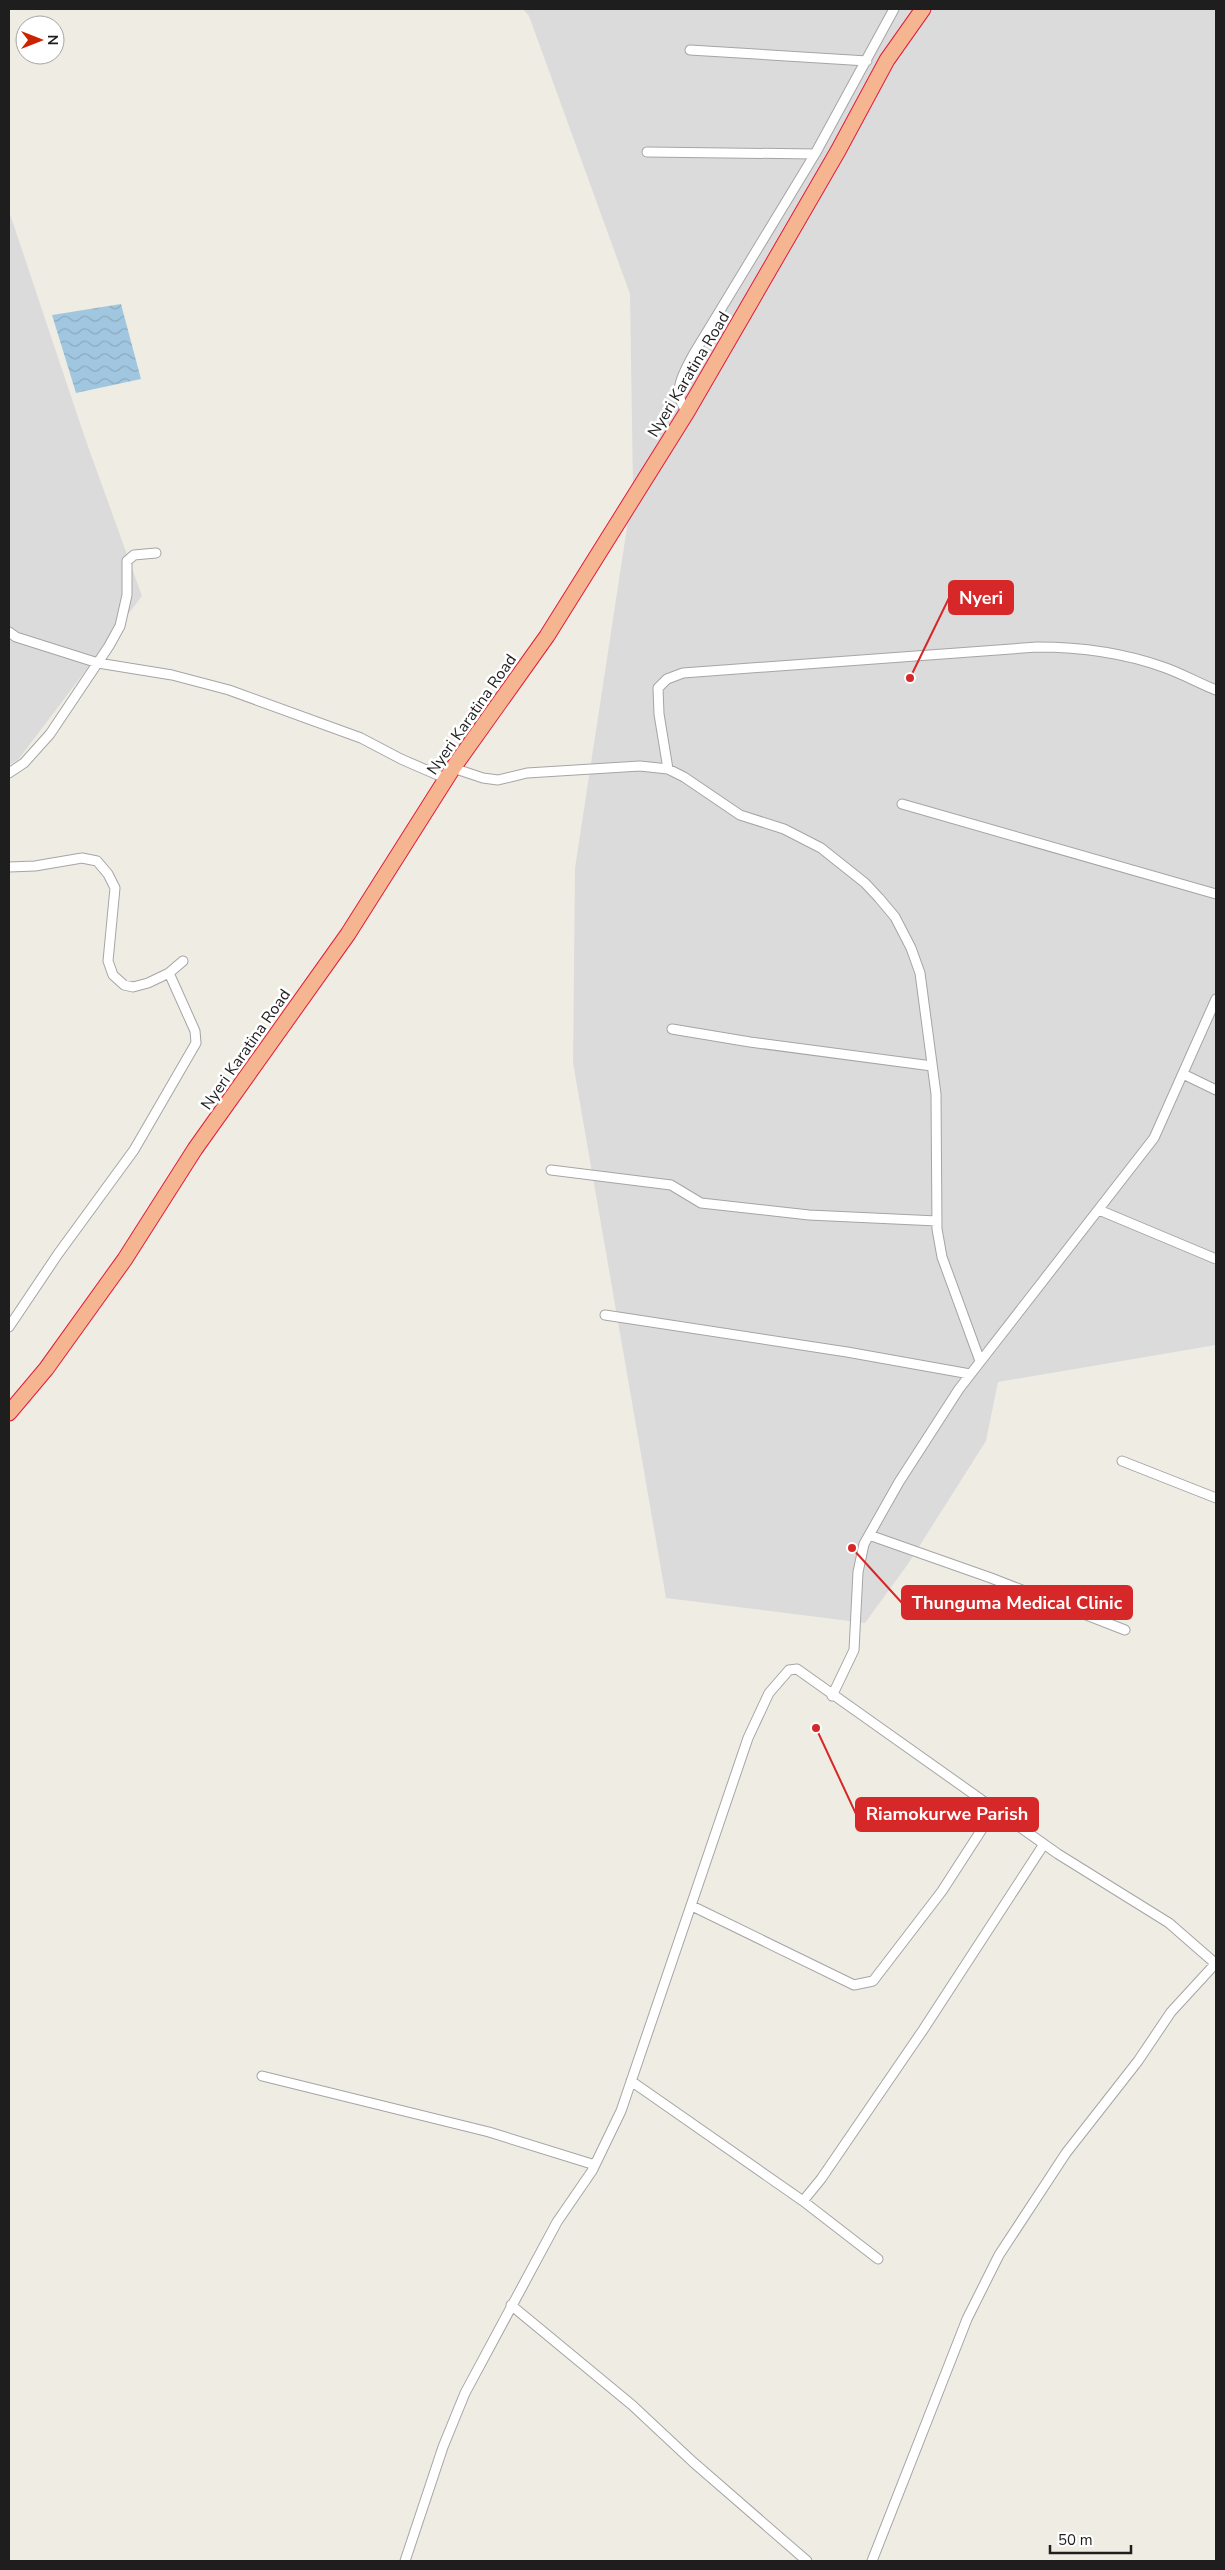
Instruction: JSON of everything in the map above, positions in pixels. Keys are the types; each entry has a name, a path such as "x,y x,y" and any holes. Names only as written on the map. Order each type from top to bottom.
{"highway":[{"name":"Nyeri Karatina Road","path":"9,1413 46,1369 125,1258 195,1149 348,934 450,774 547,636 687,412 838,151 888,60 923,9"}],"street":[{"path":"687,412 681,404 678,392 680,380 693,354 815,154 894,9"},
{"path":"690,50 867,61"},
{"path":"647,152 815,154"},
{"path":"9,773 24,763 50,734 98,663 120,626 127,595 127,561 134,555 156,553"},
{"path":"9,632 16,637 98,663 172,675 276,706 361,738 401,759 450,774 498,780 527,773 640,766 668,769 702,788 740,815 784,829 821,848 865,883 895,917 911,948 920,973 932,1066 937,1132 937,1221 942,1257 980,1361"},
{"path":"668,769 659,714 658,688 667,679 683,672 1037,646 1077,647 1118,653 1164,667 1216,690"},
{"path":"902,804 1216,894"},
{"path":"9,867 35,866 82,858 97,861 108,874 115,888 108,961 113,975 124,985 133,987 148,983 169,973 183,961"},
{"path":"9,1327 58,1254 134,1150 196,1042 195,1031 169,973"},
{"path":"832,1696 854,1650 859,1565 869,1535 898,1482 970,1374 1154,1138 1216,999"},
{"path":"672,1029 750,1042 932,1066"},
{"path":"1182,1074 1216,1090"},
{"path":"551,1170 671,1184 701,1202 809,1215 937,1221"},
{"path":"1099,1210 1216,1260"},
{"path":"605,1316 847,1352 970,1374"},
{"path":"1122,1462 1216,1498"},
{"path":"869,1535 991,1578 1125,1630"},
{"path":"405,2561 443,2447 465,2393 511,2305 558,2222 595,2165 621,2111 748,1738 769,1693 789,1670 797,1669 832,1696 1044,1844 1169,1923 1216,1964 1171,2012 1138,2062 1066,2152 999,2255 967,2319 872,2561"},
{"path":"692,1906 854,1985 872,1981 942,1891 995,1809"},
{"path":"803,2201 821,2179 923,2030 1044,1844"},
{"path":"262,2076 489,2132 595,2165"},
{"path":"631,2081 803,2201 878,2259"},
{"path":"511,2305 632,2405 693,2462 807,2561"}],"shaded area":[{"path":"523,9 1216,9 1216,1345 998,1382 986,1441 908,1564 865,1623 666,1598 573,1063 575,868 633,488 630,294 529,16"},
{"path":"9,211 85,438 142,596 18,760 9,765"}],"water":[{"path":"121,304 141,379 76,393 52,315"}],"place":[{"name":"Nyeri","path":"910,678"},
{"name":"Thunguma Medical Clinic","path":"852,1548"},
{"name":"Riamokurwe Parish","path":"816,1728"}]}
